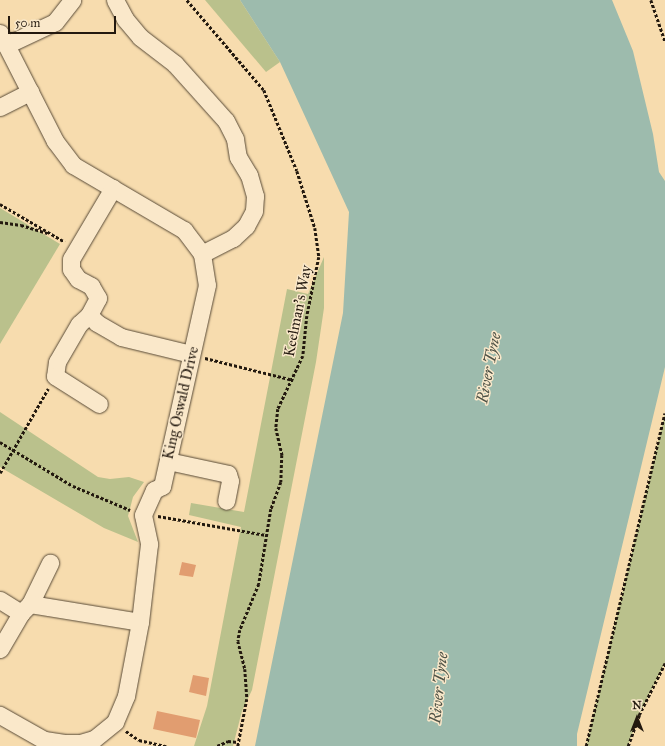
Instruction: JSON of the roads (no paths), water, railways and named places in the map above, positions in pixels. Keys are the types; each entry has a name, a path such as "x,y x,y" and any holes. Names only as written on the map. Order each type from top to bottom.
{"street":[{"path":"3,39 55,22 72,0"},
{"path":"115,0 125,19 140,37 175,64 226,121 235,139 238,157 249,175 255,196 254,211 246,226 232,238 202,254"},
{"name":"King Oswald Drive","path":"3,39 55,141 73,165 184,230 202,254 207,285 168,461 162,486 154,490 143,515 150,544 140,622"},
{"path":"0,107 30,92"},
{"path":"99,404 55,376 57,362 79,324 90,315 98,298 91,286 78,279 71,270 71,259 113,188"},
{"path":"90,315 97,323 121,337 191,354"},
{"path":"168,461 228,474 230,481 226,501"},
{"path":"0,649 26,608 50,563"},
{"path":"0,600 26,608 140,622 126,696 115,722 96,743 44,740 0,715"}],"water":[{"name":"River Tyne","path":"240,0 612,0 633,51 653,134 659,172 665,181 665,367 577,734 577,746 255,746 343,313 349,212 280,62"}]}
